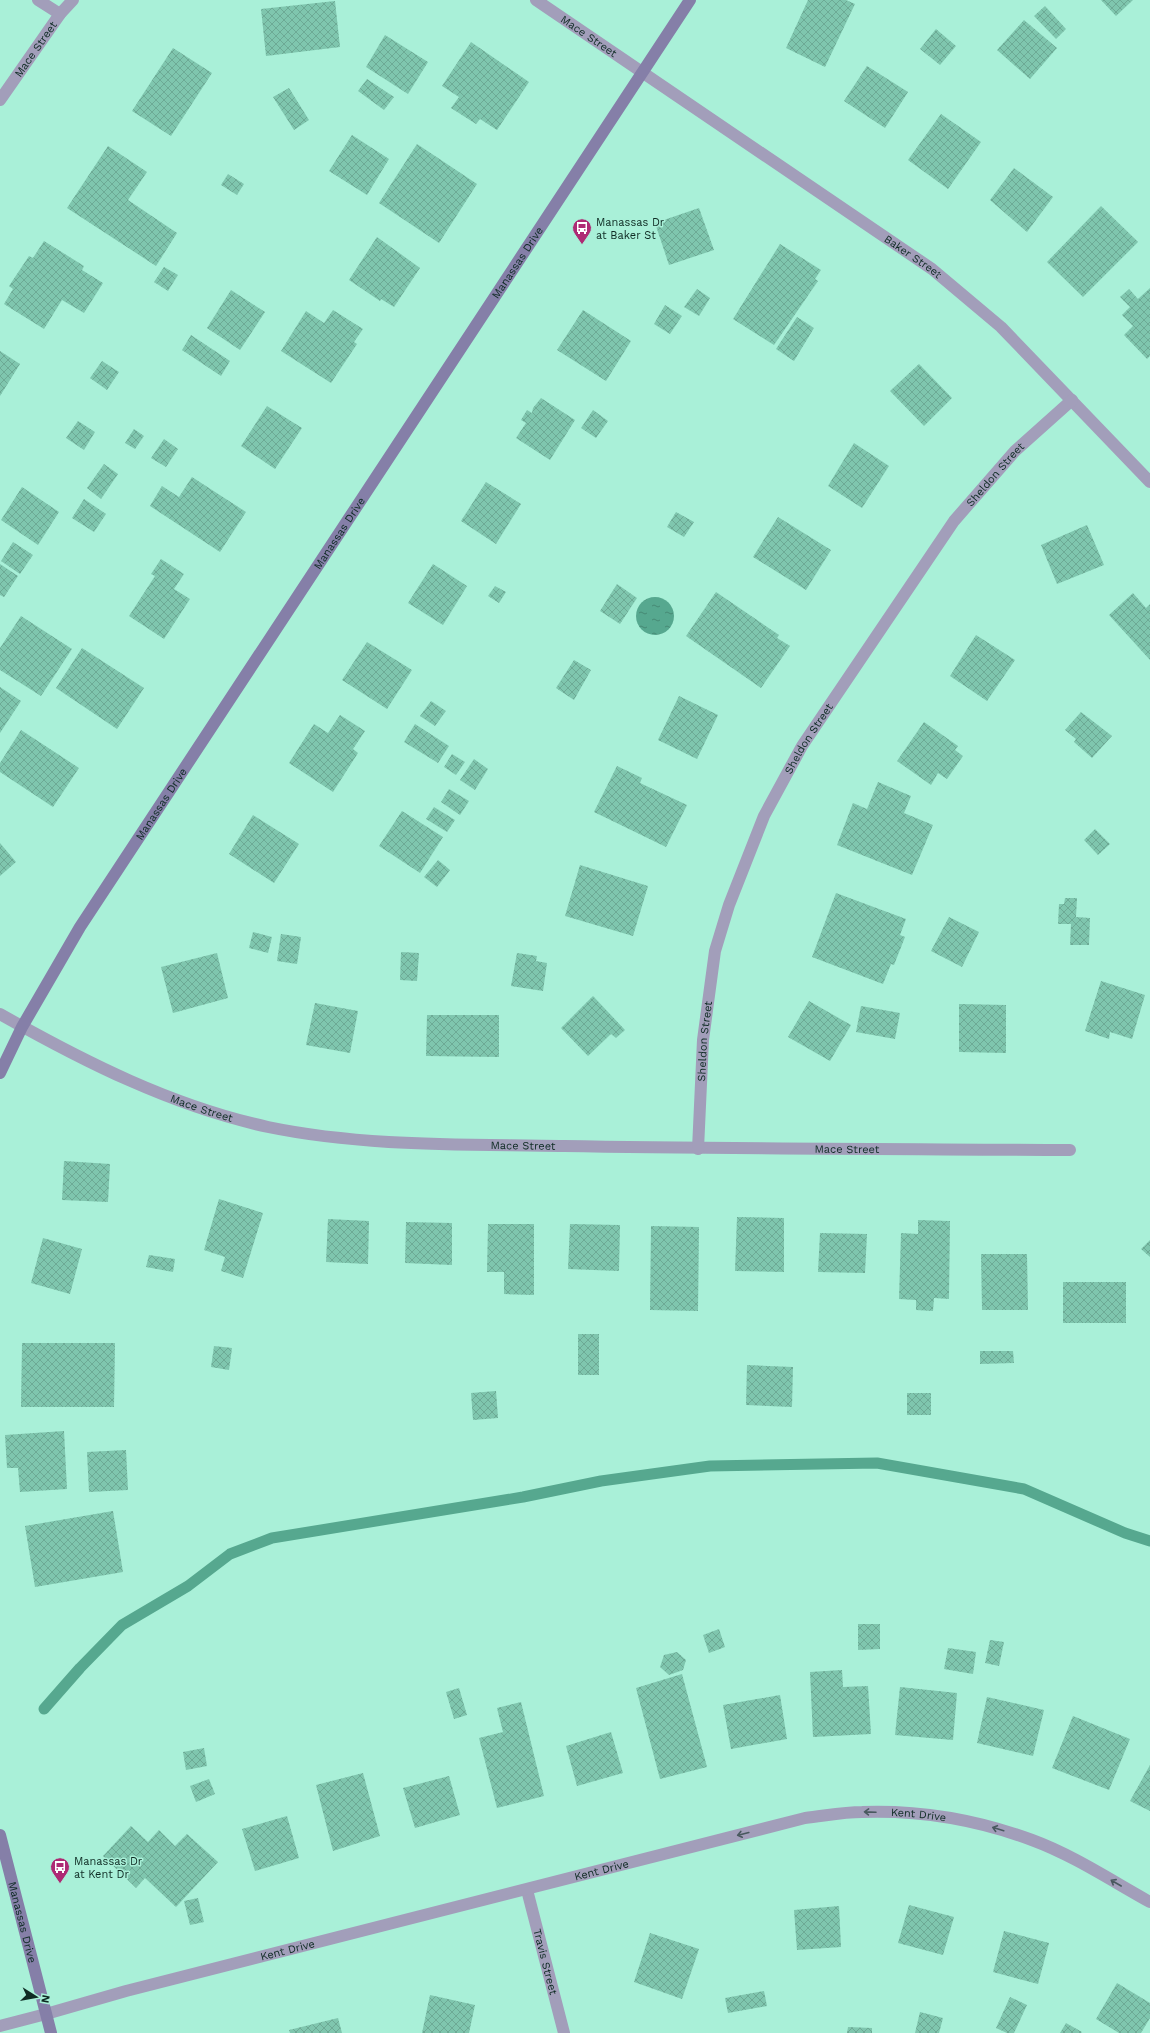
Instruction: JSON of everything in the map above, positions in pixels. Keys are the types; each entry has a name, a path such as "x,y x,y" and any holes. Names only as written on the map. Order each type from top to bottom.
{"main road":[{"name":"Manassas Drive","path":"0,1073 22,1027 80,927 690,0"},
{"name":"Manassas Drive","path":"0,1835 51,2033"}],"street":[{"path":"38,0 60,14"},
{"name":"Mace Street","path":"0,100 60,14 73,0"},
{"name":"Mace Street","path":"536,0 643,72"},
{"name":"Baker Street","path":"643,72 932,269 1001,327 1150,482"},
{"name":"Sheldon Street","path":"698,1149 703,1040 715,951 728,905 764,816 802,746 954,521 1015,451 1072,400"},
{"name":"Mace Street","path":"0,1014 104,1070 182,1102 267,1126 330,1137 393,1142 698,1149 1070,1150"},
{"name":"Kent Drive","path":"0,2026 134,1989 805,1818 861,1812 919,1814 976,1822 1033,1840 1086,1865 1150,1902"},
{"name":"Travis Street","path":"527,1890 564,2033"}],"water":[{"path":"651,597 659,597 669,602 673,609 673,623 669,630 659,635 651,635 641,630 639,627 636,620 636,612 641,602 644,600"}],"building":[{"path":"808,0 846,0 855,4 825,67 786,48"},
{"path":"1101,0 1133,0 1116,16"},
{"path":"335,1 340,47 266,56 261,9"},
{"path":"1045,6 1066,29 1056,39 1034,16"},
{"path":"1024,20 1057,48 1030,79 997,50"},
{"path":"936,29 956,46 940,65 920,49"},
{"path":"385,35 428,62 408,94 366,67"},
{"path":"471,42 529,82 497,130 480,119 476,124 451,108 459,97 442,86"},
{"path":"173,48 212,73 171,136 132,111"},
{"path":"867,66 908,92 885,128 844,101"},
{"path":"367,79 394,97 384,110 358,91"},
{"path":"289,88 309,120 294,130 273,97"},
{"path":"941,114 981,142 948,189 908,160"},
{"path":"352,135 389,159 367,195 329,171"},
{"path":"417,144 477,184 439,243 379,203"},
{"path":"108,146 147,172 128,200 177,233 156,266 67,208"},
{"path":"1014,168 1053,197 1027,232 990,200"},
{"path":"228,174 244,184 237,195 221,185"},
{"path":"1101,206 1138,242 1083,297 1047,262"},
{"path":"699,208 714,250 669,265 655,223"},
{"path":"377,237 420,268 394,307 381,299 380,301 349,280"},
{"path":"44,241 84,266 82,270 103,283 84,313 62,300 44,329 4,304 13,289 9,286 29,256 33,258"},
{"path":"780,244 821,270 815,279 818,281 774,345 733,319"},
{"path":"164,267 178,275 168,291 154,282"},
{"path":"1150,288 1150,356 1147,359 1124,335 1133,326 1122,315 1130,307 1120,297 1129,289 1138,299"},
{"path":"697,289 710,298 699,316 684,307"},
{"path":"231,290 265,312 240,350 207,328"},
{"path":"665,305 682,316 670,334 654,324"},
{"path":"333,310 363,329 354,342 357,344 331,383 281,351 306,311 324,323"},
{"path":"583,310 631,341 606,381 557,350"},
{"path":"797,317 814,328 794,361 776,349"},
{"path":"191,335 230,361 221,376 182,350"},
{"path":"0,351 20,364 0,396"},
{"path":"102,361 119,372 107,390 90,378"},
{"path":"919,364 952,398 924,426 890,391"},
{"path":"541,398 575,420 550,460 516,438 526,423 521,420 527,410 532,413 533,408"},
{"path":"267,406 302,428 275,469 241,446"},
{"path":"593,410 608,421 596,438 581,428"},
{"path":"78,421 95,432 84,450 66,438"},
{"path":"134,429 144,436 135,449 125,443"},
{"path":"164,439 178,449 166,467 151,458"},
{"path":"854,443 889,466 862,508 828,486"},
{"path":"104,464 118,474 101,499 87,488"},
{"path":"192,477 246,512 220,552 150,506 162,486 179,497"},
{"path":"486,482 521,504 496,544 461,521"},
{"path":"22,487 59,512 38,545 1,520"},
{"path":"84,499 106,514 94,532 72,518"},
{"path":"676,512 694,522 684,537 667,527"},
{"path":"778,517 831,550 806,590 753,557"},
{"path":"1087,525 1104,565 1057,584 1041,545"},
{"path":"13,542 33,555 20,574 1,561"},
{"path":"161,559 184,574 174,589 190,599 164,639 129,616 155,576 151,574"},
{"path":"0,564 18,576 4,597 0,595"},
{"path":"433,564 467,586 443,625 408,603"},
{"path":"617,584 637,598 620,624 600,611"},
{"path":"495,586 506,592 499,603 488,596"},
{"path":"716,592 779,635 777,638 790,646 761,688 686,636"},
{"path":"1133,593 1146,608 1150,604 1150,660 1109,615"},
{"path":"21,616 72,649 41,696 0,670 0,648"},
{"path":"976,635 1015,660 987,701 950,676"},
{"path":"367,642 412,670 387,709 342,680"},
{"path":"82,648 144,688 117,729 56,688"},
{"path":"574,660 591,670 574,700 556,688"},
{"path":"0,687 21,701 0,733"},
{"path":"679,696 718,715 697,759 658,740"},
{"path":"431,701 446,711 435,726 420,716"},
{"path":"1081,712 1112,736 1092,758 1074,742 1076,739 1065,730"},
{"path":"340,715 365,731 353,749 358,753 333,792 289,763 314,724 328,733"},
{"path":"924,722 958,746 955,750 963,756 947,779 938,773 931,785 897,761"},
{"path":"415,724 449,746 438,763 404,742"},
{"path":"21,730 79,768 53,807 0,772 0,763"},
{"path":"452,754 465,762 456,775 444,767"},
{"path":"474,759 488,769 475,790 460,780"},
{"path":"617,766 642,778 640,783 687,805 666,847 594,812"},
{"path":"878,782 911,796 904,813 933,825 912,875 837,845 853,803 867,809"},
{"path":"449,789 469,801 460,815 441,802"},
{"path":"434,807 455,820 447,832 426,819"},
{"path":"402,811 443,837 420,873 379,846"},
{"path":"253,815 299,844 274,883 229,854"},
{"path":"1095,829 1110,844 1098,855 1084,840"},
{"path":"0,843 16,862 0,876"},
{"path":"438,860 450,870 437,887 424,877"},
{"path":"580,865 648,886 633,936 565,916"},
{"path":"836,893 906,919 900,935 905,937 894,965 891,964 883,984 812,957"},
{"path":"1065,898 1077,898 1076,917 1090,918 1089,945 1070,945 1071,924 1058,924 1059,904 1064,904"},
{"path":"949,917 979,932 962,967 931,951"},
{"path":"253,932 272,937 268,953 249,948"},
{"path":"281,934 301,937 297,964 277,961"},
{"path":"401,952 419,953 417,981 400,980"},
{"path":"217,953 228,998 173,1013 161,967"},
{"path":"517,953 537,956 536,961 547,963 543,991 511,986"},
{"path":"1101,981 1145,995 1132,1039 1110,1032 1109,1039 1085,1031"},
{"path":"593,996 625,1030 616,1038 611,1034 588,1056 561,1028"},
{"path":"809,1001 851,1025 830,1061 788,1037"},
{"path":"315,1003 358,1011 350,1053 306,1045"},
{"path":"959,1004 1006,1005 1006,1053 959,1052"},
{"path":"861,1006 900,1013 895,1039 856,1032"},
{"path":"427,1015 499,1015 499,1057 426,1056"},
{"path":"64,1161 110,1164 108,1202 62,1200"},
{"path":"219,1199 263,1213 243,1278 221,1271 225,1257 204,1250"},
{"path":"737,1217 784,1218 784,1272 735,1271"},
{"path":"328,1219 369,1221 368,1264 326,1262"},
{"path":"918,1220 950,1221 949,1299 934,1298 933,1311 916,1310 916,1300 899,1299 901,1233 918,1234"},
{"path":"406,1222 452,1223 452,1265 405,1263"},
{"path":"488,1224 534,1224 534,1295 504,1294 504,1272 487,1272"},
{"path":"570,1224 620,1225 619,1271 568,1269"},
{"path":"651,1226 699,1227 698,1311 650,1310"},
{"path":"820,1233 867,1234 865,1273 818,1272"},
{"path":"43,1238 82,1249 70,1294 31,1283"},
{"path":"1150,1240 1150,1257 1141,1249"},
{"path":"981,1254 1027,1254 1028,1310 982,1310"},
{"path":"149,1255 175,1259 173,1272 146,1267"},
{"path":"1063,1282 1126,1282 1126,1323 1063,1323"},
{"path":"578,1334 599,1334 599,1375 578,1375"},
{"path":"22,1343 115,1343 114,1407 21,1407"},
{"path":"214,1346 232,1348 229,1370 211,1367"},
{"path":"980,1351 1013,1351 1014,1363 980,1364"},
{"path":"747,1365 793,1367 792,1407 746,1405"},
{"path":"496,1391 498,1418 473,1420 471,1393"},
{"path":"907,1393 931,1393 931,1415 907,1415"},
{"path":"64,1431 67,1489 20,1492 18,1468 7,1468 5,1435"},
{"path":"126,1450 128,1490 89,1492 87,1452"},
{"path":"113,1511 123,1572 35,1587 25,1526"},
{"path":"858,1624 880,1624 880,1649 858,1650"},
{"path":"719,1629 725,1647 709,1653 703,1635"},
{"path":"990,1640 1004,1642 999,1666 985,1663"},
{"path":"948,1648 976,1652 973,1674 944,1669"},
{"path":"677,1652 686,1660 683,1670 669,1675 660,1667 664,1655"},
{"path":"842,1670 843,1687 868,1686 871,1734 813,1737 810,1672"},
{"path":"682,1674 707,1767 660,1779 636,1688"},
{"path":"900,1687 957,1693 953,1740 895,1735"},
{"path":"459,1688 467,1715 454,1719 446,1692"},
{"path":"780,1695 787,1739 731,1749 723,1705"},
{"path":"987,1697 1044,1710 1033,1756 977,1743"},
{"path":"521,1702 544,1796 497,1808 479,1738 503,1732 497,1708"},
{"path":"1073,1716 1130,1739 1109,1790 1052,1768"},
{"path":"611,1732 623,1773 577,1786 566,1746"},
{"path":"204,1748 207,1766 186,1770 183,1752"},
{"path":"1150,1765 1150,1811 1130,1801"},
{"path":"363,1773 380,1836 333,1851 316,1785"},
{"path":"449,1776 460,1815 415,1828 403,1788"},
{"path":"209,1779 215,1794 196,1802 190,1786"},
{"path":"287,1816 299,1858 255,1871 242,1829"},
{"path":"131,1826 148,1842 159,1830 175,1846 187,1834 218,1862 176,1907 145,1878 136,1888 103,1856"},
{"path":"198,1898 204,1922 190,1925 184,1901"},
{"path":"909,1905 954,1917 943,1955 898,1943"},
{"path":"839,1906 841,1947 797,1950 794,1910"},
{"path":"1004,1931 1049,1943 1038,1984 993,1972"},
{"path":"650,1933 699,1949 682,1999 634,1982"},
{"path":"1117,1983 1150,2003 1150,2018 1141,2033 1119,2033 1096,2019"},
{"path":"764,1991 767,2006 728,2013 725,1998"},
{"path":"430,1995 475,2005 469,2033 422,2033"},
{"path":"1010,1997 1027,2005 1014,2033 1007,2033 996,2028"},
{"path":"920,2012 943,2018 939,2033 915,2033"},
{"path":"338,2018 342,2033 290,2033 289,2030"},
{"path":"1066,2023 1082,2032 1060,2033"},
{"path":"848,2027 872,2028 872,2033 847,2033"}],"waterway":[{"path":"44,1709 80,1668 122,1625 188,1586 230,1554 272,1538 523,1497 601,1481 710,1466 877,1463 1024,1489 1125,1533 1150,1541"}],"place":[{"name":"Manassas Dr at Baker St","path":"582,245"},
{"name":"Manassas Dr at Kent Dr","path":"60,1884"}]}
